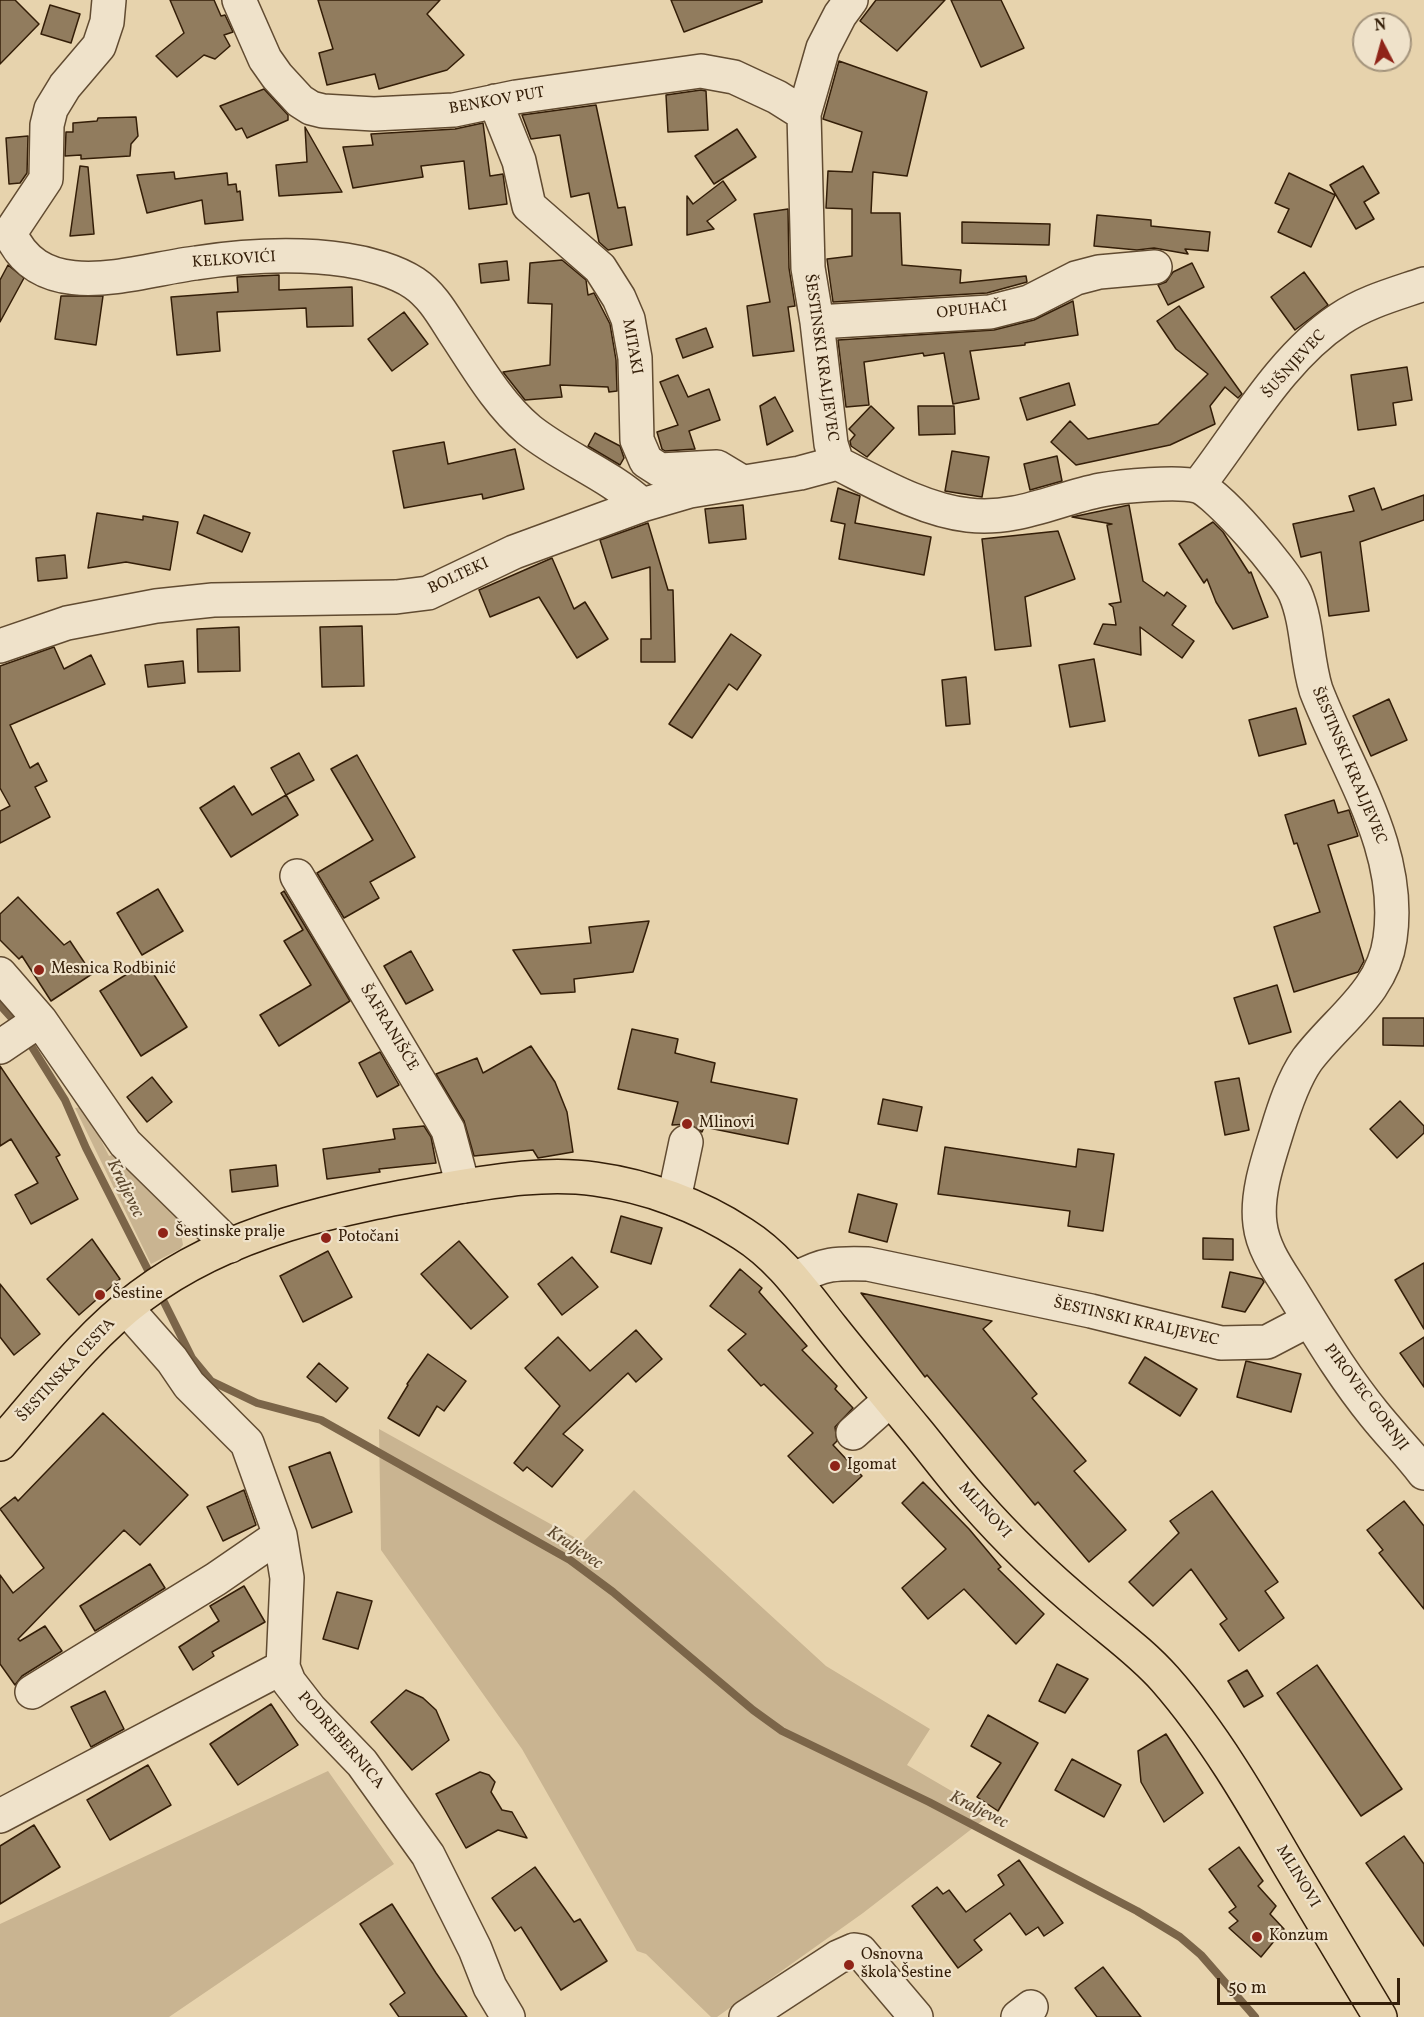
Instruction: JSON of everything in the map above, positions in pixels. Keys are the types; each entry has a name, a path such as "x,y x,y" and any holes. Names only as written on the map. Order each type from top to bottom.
{"main road":[{"name":"MLINOVI","path":"230,1246 282,1224 320,1213 464,1186 556,1177 593,1179 674,1200 701,1210 742,1233 795,1279 971,1499 1023,1554 1143,1656 1166,1680 1197,1719 1259,1812 1380,2017"},
{"name":"ŠESTINSKA CESTA","path":"0,1444 76,1357 148,1293 230,1246"}],"street":[{"name":"KELKOVIĆI","path":"109,0 107,22 99,46 65,86 51,109 47,125 46,179 10,234 22,253 45,271 78,279 129,275 196,262 297,258 346,260 398,275 414,283 429,296 515,417 546,442 625,489 642,505"},
{"name":"BENKOV PUT","path":"239,0 265,59 291,93 311,108 374,114 454,111 495,101 701,71 734,77 777,97 804,114"},
{"name":"ŠESTINSKI KRALJEVEC","path":"795,1279 819,1266 833,1262 868,1264 1091,1311 1221,1343 1267,1342 1310,1320 1264,1242 1260,1223 1264,1180 1279,1124 1306,1062 1360,1004 1386,959 1390,939 1390,880 1379,834 1316,690 1310,669 1301,613 1294,591 1282,572 1216,498 1198,486 1133,486 1101,490 1023,512 995,516 969,516 946,511 918,500 837,463 831,444 817,322 808,268 804,114 823,48 843,5"},
{"name":"MITAKI","path":"495,101 519,161 530,206 600,268 610,282 628,318 637,377 637,440 640,452 653,467 660,470 717,467 740,482"},
{"name":"OPUHAČI","path":"817,322 990,312 1029,302 1076,278 1099,272 1155,267"},
{"name":"ŠUŠNJEVEC","path":"1198,486 1265,395 1320,334 1362,306 1424,284"},
{"name":"BOLTEKI","path":"0,646 67,623 156,606 213,600 396,597 428,593 514,552 642,505 740,482 800,473 837,463"},
{"name":"ŠAFRANIŠĆE","path":"297,876 448,1130 464,1186"},
{"path":"0,974 21,1033 125,1143 230,1246"},
{"path":"674,1200 686,1142"},
{"path":"0,1816 283,1667 287,1578 280,1535 247,1443 189,1385 172,1360 148,1293"},
{"name":"PIROVEC GORNJI","path":"1310,1320 1330,1356 1424,1473"},
{"path":"853,1433 890,1400"},
{"path":"32,1692 216,1579 280,1535"},
{"name":"PODREBERNICA","path":"283,1667 289,1682 310,1709 362,1763 428,1855 490,1986 508,2017"},
{"path":"746,2017 838,1957 854,1950 860,1951 916,2017"}],"shaded area":[{"path":"84,1107 109,1156 115,1154 178,1217 183,1245 180,1249 151,1264 75,1108"},
{"path":"379,1429 583,1542 634,1490 826,1666 930,1729 907,1765 991,1814 863,1913 717,2017 711,2017 646,1954 637,1951 522,1749 381,1550"},
{"path":"328,1771 394,1864 169,2017 0,2017 0,1924"}],"building":[{"path":"0,0 15,0 39,24 0,64"},
{"path":"170,0 214,0 221,16 225,15 233,32 224,35 230,46 215,59 204,55 177,77 156,56 184,33"},
{"path":"318,0 440,0 427,14 464,55 447,70 379,89 375,74 327,85 319,53 333,49"},
{"path":"671,0 762,0 762,2 684,32"},
{"path":"876,0 945,0 897,51 860,21"},
{"path":"951,0 1001,0 1024,48 981,67"},
{"path":"50,5 80,14 71,43 41,34"},
{"path":"839,61 927,92 907,176 873,172 871,213 900,213 902,265 961,270 960,283 1026,276 1027,282 987,293 833,302 827,259 852,256 852,209 826,208 828,171 852,172 862,132 823,119"},
{"path":"264,89 288,115 288,120 247,138 242,128 236,130 220,106"},
{"path":"706,91 708,130 668,132 666,95"},
{"path":"596,105 618,208 625,207 632,245 608,250 599,242 589,193 571,197 560,135 531,139 522,115"},
{"path":"136,117 138,136 131,144 130,156 81,159 81,155 65,156 66,132 73,132 73,123 97,121 98,118"},
{"path":"483,123 490,176 503,174 507,204 469,209 464,161 421,166 423,177 353,188 343,147 373,145 371,134 455,129"},
{"path":"305,127 342,192 279,196 276,165 307,162"},
{"path":"737,129 756,157 714,184 695,156"},
{"path":"28,136 27,173 20,183 9,184 6,138"},
{"path":"80,166 88,167 94,234 70,236"},
{"path":"1363,166 1379,193 1364,202 1374,219 1356,229 1330,185"},
{"path":"174,172 175,179 227,173 228,185 236,184 237,192 240,191 243,220 205,224 202,200 147,213 137,175"},
{"path":"1289,173 1335,195 1311,247 1278,232 1289,209 1275,203"},
{"path":"723,181 736,200 707,221 714,229 687,235 687,196 693,204"},
{"path":"788,209 789,268 795,306 788,307 794,351 753,356 747,306 770,302 754,214"},
{"path":"1097,215 1151,220 1151,226 1210,232 1208,251 1185,249 1188,254 1154,248 1137,250 1094,246"},
{"path":"962,222 1050,224 1049,245 962,243"},
{"path":"562,260 586,280 588,295 594,293 610,324 616,360 617,391 609,392 608,387 560,385 562,397 525,400 503,372 550,365 552,304 528,303 530,263"},
{"path":"507,261 509,280 481,283 479,264"},
{"path":"1192,263 1204,287 1168,305 1158,285 1166,282 1173,272"},
{"path":"8,265 24,278 0,322 0,280"},
{"path":"1304,272 1328,305 1295,330 1271,297"},
{"path":"279,275 279,290 352,287 353,326 307,327 306,308 217,312 220,351 177,355 171,297 238,292 237,277"},
{"path":"61,296 103,296 96,345 55,339"},
{"path":"1073,301 1078,335 1025,343 1025,345 970,351 979,399 953,404 944,353 924,356 923,353 864,362 869,405 846,407 838,340 994,330 1034,320"},
{"path":"1179,306 1242,394 1238,398 1225,387 1210,406 1215,424 1170,445 1076,465 1051,442 1070,421 1088,439 1158,424 1208,374 1176,349 1157,321"},
{"path":"404,312 428,344 392,371 368,339"},
{"path":"706,328 713,347 683,358 676,339"},
{"path":"1407,367 1412,400 1393,403 1396,425 1358,430 1351,375"},
{"path":"678,375 688,397 709,389 720,420 689,431 695,449 665,451 662,449 657,432 678,425 660,382"},
{"path":"1069,383 1075,405 1027,420 1020,398"},
{"path":"775,397 793,431 767,445 760,406"},
{"path":"871,406 894,428 867,457 851,446 850,441 855,435 849,429"},
{"path":"918,406 954,406 955,434 919,435"},
{"path":"595,433 620,446 624,458 620,465 588,446"},
{"path":"444,442 448,464 515,449 524,489 483,499 482,494 404,508 393,451"},
{"path":"952,451 989,457 982,497 945,491"},
{"path":"1057,456 1062,481 1030,490 1024,464"},
{"path":"838,488 860,496 855,523 931,537 924,575 839,559 845,524 831,521"},
{"path":"1374,488 1382,510 1424,495 1424,520 1360,542 1369,611 1329,616 1321,552 1301,557 1293,524 1354,511 1349,496"},
{"path":"743,505 746,539 709,543 705,509"},
{"path":"1129,505 1143,581 1164,596 1167,592 1186,606 1172,625 1194,641 1182,658 1140,627 1141,655 1094,644 1103,624 1116,625 1113,607 1109,604 1121,602 1107,525 1112,524 1072,517"},
{"path":"97,513 143,520 143,516 178,522 170,570 126,562 88,568"},
{"path":"204,515 250,533 242,552 197,533"},
{"path":"1213,522 1223,532 1249,573 1251,572 1268,617 1233,629 1216,602 1207,579 1204,583 1179,544"},
{"path":"648,523 668,590 673,590 675,662 641,662 641,639 651,639 650,567 612,578 600,540"},
{"path":"1058,531 1075,579 1025,597 1031,646 995,650 982,539"},
{"path":"65,555 67,578 38,581 36,558"},
{"path":"552,558 574,609 585,602 608,639 577,658 539,597 490,617 479,590"},
{"path":"362,626 364,686 322,687 320,627"},
{"path":"239,627 240,671 198,672 197,629"},
{"path":"731,634 761,655 737,690 729,684 692,738 669,724"},
{"path":"54,647 64,669 91,655 105,684 10,725 30,768 38,763 47,781 35,787 50,817 0,843 0,811 10,806 0,788 0,666"},
{"path":"1094,659 1105,721 1070,727 1059,665"},
{"path":"183,661 185,683 148,687 145,665"},
{"path":"966,677 970,724 946,726 942,680"},
{"path":"1389,699 1407,740 1371,756 1353,716"},
{"path":"1296,708 1306,744 1259,756 1249,720"},
{"path":"299,753 314,780 286,795 271,768"},
{"path":"357,755 415,857 370,882 379,898 344,918 317,873 373,840 331,769"},
{"path":"234,786 252,815 286,795 298,815 231,857 200,808"},
{"path":"1334,800 1338,813 1349,810 1358,836 1328,845 1364,961 1358,972 1294,992 1274,927 1320,912 1285,815"},
{"path":"158,889 183,931 142,955 117,913"},
{"path":"284,891 350,1001 279,1046 260,1015 311,985 284,941 303,930 281,893"},
{"path":"18,897 64,945 70,941 92,974 51,1001 22,956 19,959 0,940 0,914"},
{"path":"649,921 633,972 574,979 575,992 541,994 513,950 591,943 589,927"},
{"path":"411,951 433,990 406,1004 384,966"},
{"path":"146,962 187,1027 141,1056 100,991"},
{"path":"1277,985 1291,1032 1249,1044 1234,998"},
{"path":"1383,1018 1424,1018 1424,1046 1383,1045"},
{"path":"632,1029 678,1039 675,1053 715,1063 711,1082 797,1099 788,1144 704,1127 702,1132 689,1124 672,1125 678,1102 618,1089"},
{"path":"531,1046 555,1082 567,1112 573,1152 538,1158 533,1150 474,1156 464,1121 436,1074 477,1058 483,1073"},
{"path":"380,1052 399,1085 377,1097 359,1063"},
{"path":"0,1066 60,1155 56,1157 78,1199 31,1224 15,1195 38,1183 11,1139 0,1146"},
{"path":"152,1077 172,1102 147,1122 127,1097"},
{"path":"1239,1078 1249,1130 1225,1135 1215,1082"},
{"path":"883,1099 922,1107 917,1131 878,1124"},
{"path":"1400,1101 1424,1126 1424,1133 1397,1158 1370,1129"},
{"path":"424,1126 431,1137 436,1163 379,1169 380,1172 327,1179 323,1149 395,1139 393,1129"},
{"path":"945,1147 1076,1167 1078,1149 1114,1154 1103,1231 1068,1226 1070,1211 938,1194"},
{"path":"276,1165 278,1186 232,1192 230,1170"},
{"path":"858,1194 897,1204 887,1242 849,1232"},
{"path":"621,1216 662,1228 651,1264 611,1252"},
{"path":"1203,1238 1233,1239 1233,1260 1203,1259"},
{"path":"92,1239 120,1279 79,1315 47,1279"},
{"path":"459,1241 508,1297 471,1329 421,1274"},
{"path":"328,1251 352,1297 303,1322 280,1276"},
{"path":"572,1257 598,1287 562,1315 538,1284"},
{"path":"1424,1263 1424,1329 1395,1280"},
{"path":"740,1269 762,1288 759,1292 807,1346 802,1350 837,1386 835,1389 853,1408 835,1427 837,1441 833,1445 862,1476 833,1503 788,1456 813,1433 764,1384 761,1386 728,1350 746,1334 710,1306"},
{"path":"1230,1272 1262,1279 1264,1282 1245,1312 1222,1307"},
{"path":"0,1284 40,1334 14,1355 0,1337"},
{"path":"861,1293 992,1321 983,1329 1037,1394 1032,1398 1086,1461 1074,1471 1126,1530 1089,1562 1038,1502 1035,1505 927,1375 925,1377"},
{"path":"636,1330 662,1359 636,1382 628,1373 563,1434 583,1450 552,1487 527,1467 523,1471 514,1463 560,1406 525,1368 558,1337 590,1371"},
{"path":"1424,1337 1424,1387 1400,1353"},
{"path":"428,1354 466,1381 444,1411 437,1406 419,1436 388,1418 407,1384"},
{"path":"1145,1357 1197,1389 1180,1416 1129,1383"},
{"path":"1246,1361 1301,1374 1291,1412 1237,1397"},
{"path":"319,1363 348,1388 336,1402 307,1377"},
{"path":"103,1413 188,1495 140,1545 124,1530 18,1639 20,1641 45,1626 62,1651 22,1676 15,1685 0,1664 0,1575 13,1593 44,1568 0,1509 15,1497 18,1501"},
{"path":"330,1452 352,1512 312,1528 289,1467"},
{"path":"923,1482 969,1529 1001,1567 998,1569 1044,1614 1016,1644 964,1589 928,1619 902,1588 946,1549 902,1503"},
{"path":"244,1490 256,1525 223,1541 207,1507"},
{"path":"1212,1491 1278,1582 1265,1591 1284,1618 1239,1651 1220,1624 1227,1619 1191,1569 1153,1606 1129,1582 1179,1533 1170,1521"},
{"path":"1404,1501 1424,1526 1424,1609 1379,1553 1383,1550 1367,1530"},
{"path":"150,1564 165,1588 95,1631 80,1606"},
{"path":"244,1586 265,1622 212,1652 214,1656 193,1670 179,1647 219,1621 210,1606"},
{"path":"337,1592 372,1601 358,1649 323,1639"},
{"path":"1057,1664 1088,1679 1065,1713 1039,1701"},
{"path":"1317,1665 1402,1789 1361,1816 1277,1693"},
{"path":"1247,1670 1263,1696 1244,1707 1228,1681"},
{"path":"406,1690 423,1698 436,1710 449,1740 412,1770 371,1722"},
{"path":"105,1691 124,1729 91,1747 71,1707"},
{"path":"271,1704 298,1745 238,1785 210,1744"},
{"path":"988,1715 1038,1743 998,1811 977,1797 1001,1763 971,1746"},
{"path":"1166,1734 1203,1793 1164,1822 1141,1782 1138,1751"},
{"path":"1072,1759 1121,1785 1104,1817 1055,1790"},
{"path":"148,1765 171,1805 110,1840 87,1800"},
{"path":"480,1772 489,1775 495,1782 491,1792 502,1810 512,1812 527,1838 498,1830 466,1848 436,1794"},
{"path":"34,1825 60,1867 0,1904 0,1846"},
{"path":"1404,1836 1424,1864 1424,1946 1366,1863"},
{"path":"1239,1847 1263,1881 1258,1886 1276,1906 1270,1914 1284,1929 1261,1957 1229,1928 1238,1921 1229,1912 1236,1907 1209,1869"},
{"path":"1019,1860 1063,1923 1044,1936 1038,1927 1026,1935 1010,1913 974,1940 982,1950 958,1968 912,1906 937,1887 943,1894 949,1890 966,1912 1004,1885 998,1875"},
{"path":"535,1867 574,1922 580,1919 607,1961 561,1990 521,1927 515,1931 492,1898"},
{"path":"392,1904 467,2017 399,2017 390,2004 405,1993 360,1924"},
{"path":"1103,1967 1141,2017 1097,2017 1075,1988"}],"waterway":[{"name":"Kraljevec","path":"0,1005 19,1026"},
{"name":"Kraljevec","path":"27,1039 65,1100 86,1148 153,1280"},
{"name":"Kraljevec","path":"160,1294 192,1358 211,1381 257,1403 321,1420 570,1560 613,1592 753,1710 782,1731 929,1802 1137,1911 1180,1937 1201,1955 1255,2017"}],"place":[{"name":"Mesnica Rodbinić","path":"39,970"},
{"name":"Mlinovi","path":"687,1124"},
{"name":"Šestinske pralje","path":"163,1233"},
{"name":"Potočani","path":"326,1238"},
{"name":"Šestine","path":"100,1295"},
{"name":"Igomat","path":"835,1466"},
{"name":"Konzum","path":"1257,1937"},
{"name":"Osnovna škola Šestine","path":"849,1965"}]}
